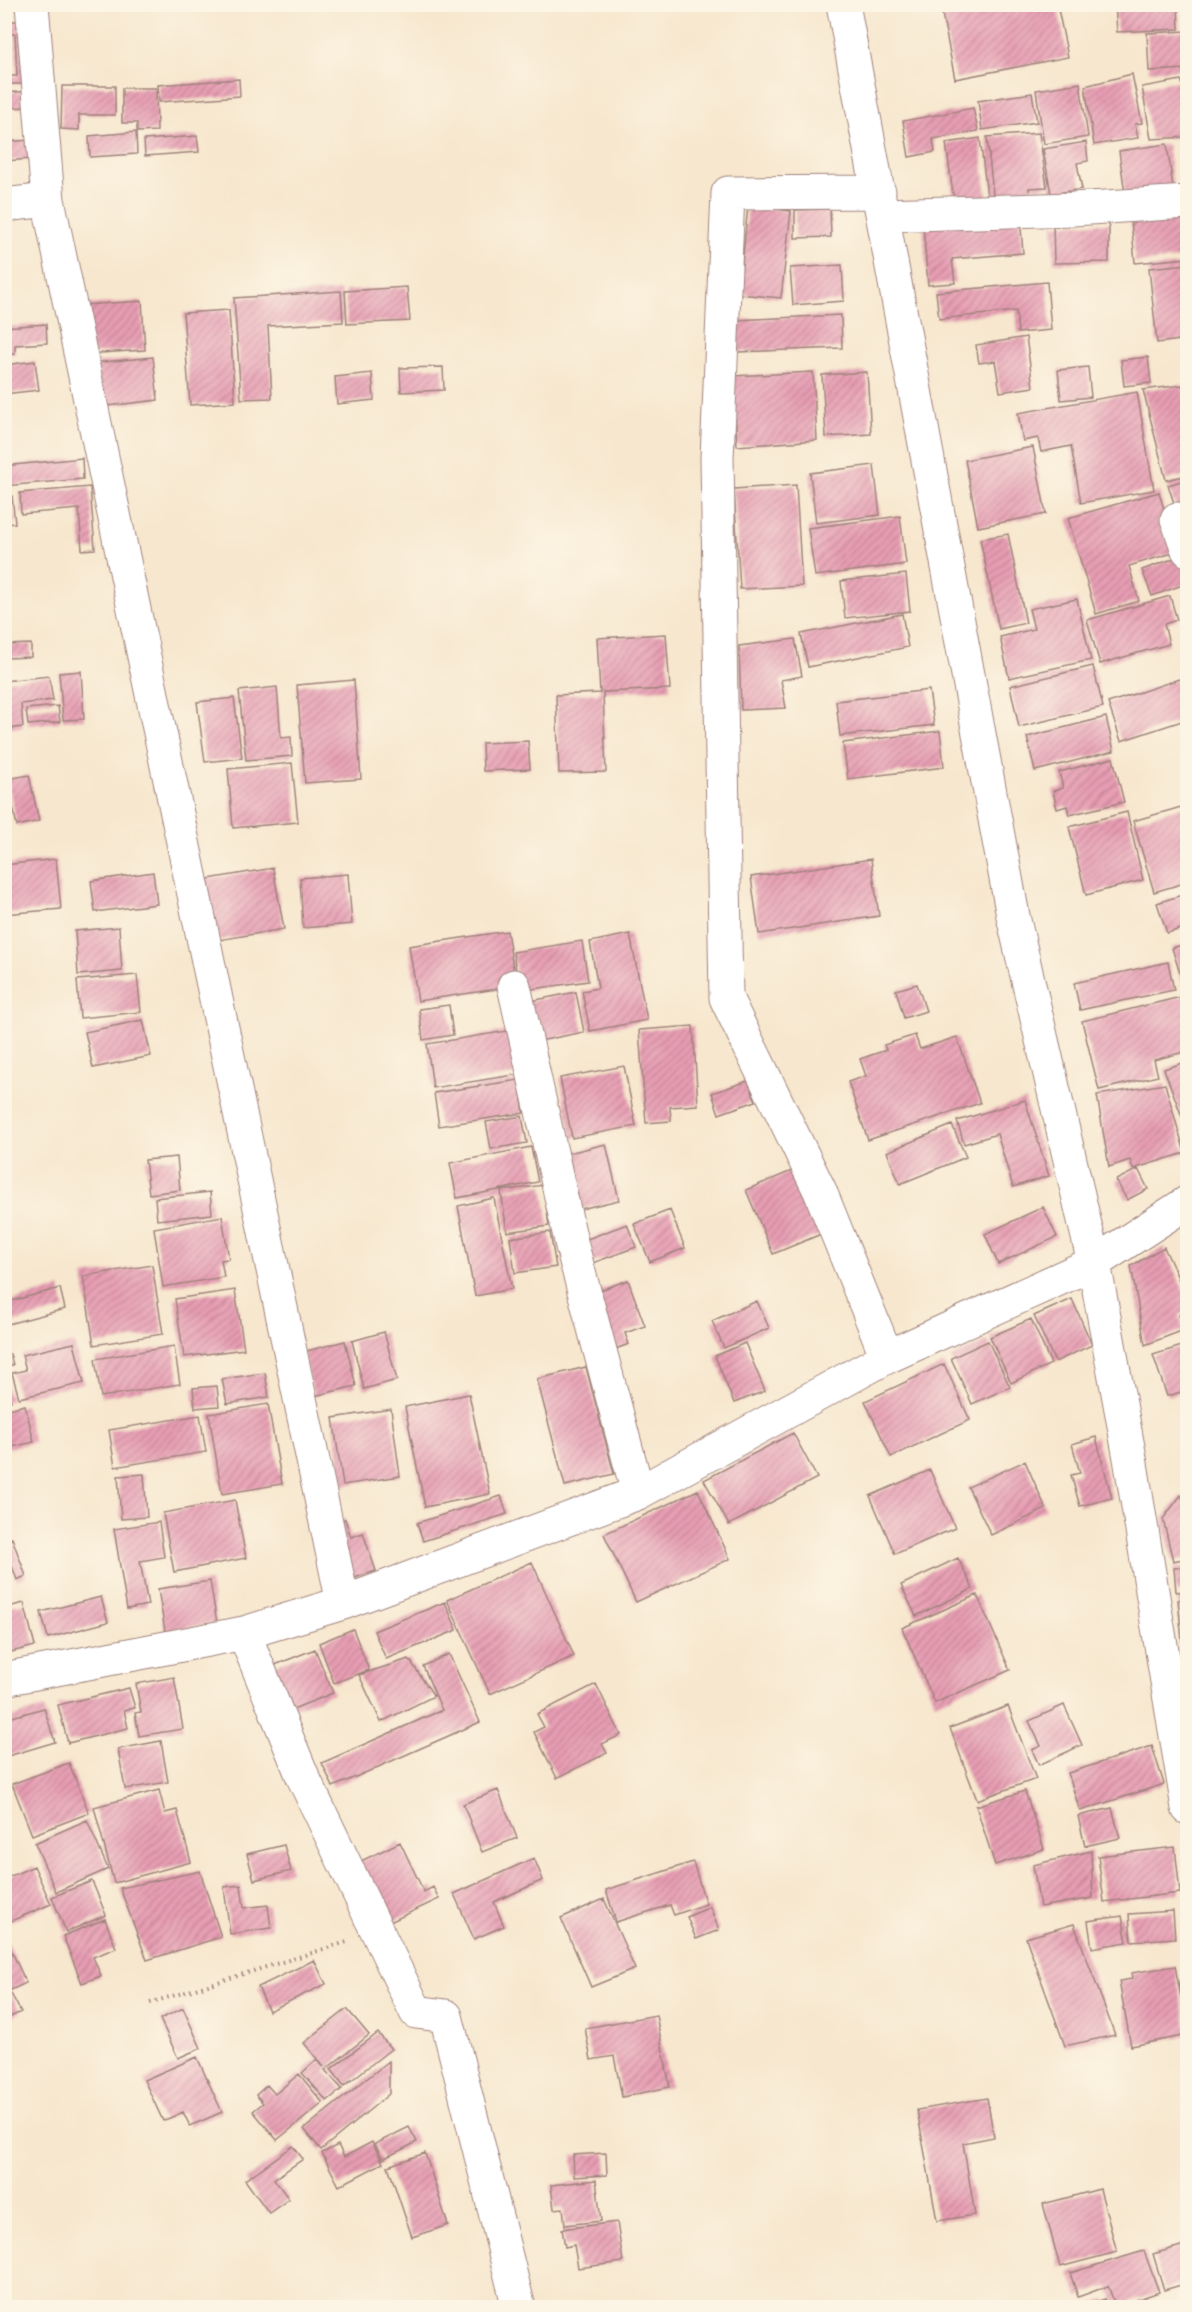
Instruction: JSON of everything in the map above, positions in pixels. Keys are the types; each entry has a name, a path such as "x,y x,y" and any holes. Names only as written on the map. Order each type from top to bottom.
{"street":[{"path":"32,4 48,200 343,1603"},
{"path":"843,4 1013,916 1094,1263 1130,1458 1188,1808"},
{"path":"887,1357 820,1191 726,998 717,458 728,193 882,204 1073,209 1188,202"},
{"path":"4,205 48,200"},
{"path":"1177,519 1188,550"},
{"path":"514,986 572,1246 638,1492"},
{"path":"4,1679 244,1633 343,1603 638,1492 887,1357 1094,1263 1188,1202"},
{"path":"244,1633 303,1777 416,2012 446,2016 519,2307"}],"path":[{"path":"150,2003 378,1932"}],"building":[{"path":"988,4 1057,4 1068,57 955,79 942,13"},
{"path":"1115,4 1178,4 1179,29 1117,32"},
{"path":"4,21 27,21 28,84 9,84 8,76 17,76 15,34 4,34"},
{"path":"1188,31 1188,69 1149,71 1147,33"},
{"path":"1132,74 1142,123 1135,124 1138,138 1094,145 1085,86"},
{"path":"239,79 240,96 159,102 158,85"},
{"path":"1181,80 1188,100 1188,137 1151,139 1142,87"},
{"path":"1080,83 1088,137 1044,144 1036,90"},
{"path":"62,86 115,86 115,115 79,115 79,130 61,129"},
{"path":"122,88 156,88 157,131 137,132 137,123 122,123"},
{"path":"32,91 33,107 4,108 4,93"},
{"path":"1032,93 1037,122 982,130 978,101"},
{"path":"973,108 978,131 933,139 935,152 909,157 903,121"},
{"path":"136,132 137,154 90,157 89,136"},
{"path":"1039,133 1047,187 1029,188 1030,200 994,204 987,137"},
{"path":"197,136 199,152 145,156 144,140"},
{"path":"980,138 988,204 955,209 946,143"},
{"path":"31,140 32,159 4,161 4,142"},
{"path":"1086,142 1088,161 1077,163 1082,189 1051,194 1043,149"},
{"path":"1167,144 1174,194 1126,201 1119,151"},
{"path":"748,206 791,211 781,298 739,294"},
{"path":"830,209 831,237 795,238 795,210"},
{"path":"1188,215 1188,258 1135,263 1131,220"},
{"path":"1020,216 1023,253 952,259 955,283 928,285 923,225"},
{"path":"1109,223 1109,262 1054,263 1053,224"},
{"path":"1188,264 1188,339 1157,343 1149,268"},
{"path":"842,265 844,301 793,305 790,268"},
{"path":"1047,282 1051,330 1018,333 1016,311 939,319 936,292"},
{"path":"407,287 410,321 347,324 345,291"},
{"path":"341,291 343,322 268,326 272,398 241,399 234,298"},
{"path":"142,301 145,350 86,354 83,305"},
{"path":"229,310 235,402 190,405 183,313"},
{"path":"841,315 842,348 737,352 735,320"},
{"path":"46,324 47,343 15,345 15,354 4,355 4,327"},
{"path":"1026,337 1033,387 1000,392 995,361 979,363 976,345"},
{"path":"153,357 158,400 99,407 94,363"},
{"path":"1148,357 1151,383 1124,386 1121,360"},
{"path":"35,361 39,390 4,394 4,365"},
{"path":"443,367 444,390 401,392 400,368"},
{"path":"1088,367 1091,397 1061,400 1058,370"},
{"path":"813,372 817,440 737,446 733,376"},
{"path":"867,372 871,434 826,437 822,375"},
{"path":"372,373 374,400 337,404 335,377"},
{"path":"1182,385 1188,408 1188,475 1166,480 1143,390"},
{"path":"1137,392 1154,490 1081,503 1071,446 1041,452 1038,438 1023,441 1018,413"},
{"path":"1033,447 1046,514 978,527 965,460"},
{"path":"82,458 83,479 4,486 4,466"},
{"path":"874,465 880,515 816,523 810,473"},
{"path":"1188,479 1188,509 1177,512 1168,485"},
{"path":"796,485 802,586 740,589 734,489"},
{"path":"90,487 95,549 82,550 79,509 21,514 20,493"},
{"path":"1159,492 1176,552 1129,566 1139,601 1096,614 1068,518"},
{"path":"12,496 15,523 4,524 4,497"},
{"path":"900,516 906,564 815,576 808,528"},
{"path":"1008,534 1026,623 999,629 980,539"},
{"path":"1181,556 1188,583 1152,596 1142,570"},
{"path":"906,574 910,611 845,618 841,581"},
{"path":"1170,596 1177,620 1164,624 1169,644 1100,664 1087,620"},
{"path":"1077,599 1091,660 1009,678 1000,637 1034,629 1029,609"},
{"path":"902,614 908,647 808,667 801,634"},
{"path":"666,634 670,689 603,692 606,772 559,773 556,695 600,693 597,638"},
{"path":"795,639 802,676 781,680 786,708 741,710 739,646"},
{"path":"31,644 31,657 7,658 6,645"},
{"path":"1093,666 1103,707 1019,727 1010,686"},
{"path":"81,671 84,719 63,720 59,673"},
{"path":"49,676 53,700 21,704 23,727 6,729 4,681"},
{"path":"1188,676 1188,719 1121,741 1108,703"},
{"path":"354,680 361,779 305,783 297,685"},
{"path":"277,687 281,738 291,737 292,756 246,760 239,691"},
{"path":"929,690 934,725 840,736 836,701"},
{"path":"234,698 242,758 205,762 197,702"},
{"path":"58,706 60,722 28,725 26,709"},
{"path":"1106,717 1114,751 1035,771 1027,737"},
{"path":"940,731 944,767 848,779 843,743"},
{"path":"528,741 530,769 483,771 482,743"},
{"path":"1113,758 1124,802 1069,815 1067,806 1057,809 1053,791 1063,788 1059,772"},
{"path":"292,763 298,822 233,828 228,769"},
{"path":"29,775 39,821 17,826 7,779"},
{"path":"1188,805 1188,882 1154,892 1133,821"},
{"path":"1127,812 1143,880 1086,895 1069,827"},
{"path":"56,859 61,909 4,914 4,865"},
{"path":"871,859 879,916 759,934 751,877"},
{"path":"273,868 284,929 213,941 202,880"},
{"path":"153,872 157,904 95,912 91,881"},
{"path":"348,874 352,924 303,928 300,878"},
{"path":"1188,893 1188,927 1167,933 1157,903"},
{"path":"119,927 122,971 78,975 75,931"},
{"path":"507,931 516,986 418,1001 409,946"},
{"path":"630,934 647,1020 590,1031 582,991 598,988 590,942"},
{"path":"582,941 588,981 519,991 513,952"},
{"path":"1188,943 1188,996 1187,996 1172,948"},
{"path":"1168,962 1174,990 1080,1010 1074,983"},
{"path":"137,975 141,1012 80,1018 77,980"},
{"path":"917,984 926,1011 904,1018 896,990"},
{"path":"576,992 584,1032 534,1042 526,1002"},
{"path":"1185,996 1188,1009 1188,1051 1154,1060 1158,1076 1099,1090 1082,1021"},
{"path":"449,1005 453,1035 423,1040 419,1009"},
{"path":"143,1020 151,1056 93,1068 85,1032"},
{"path":"693,1026 698,1105 670,1107 671,1121 646,1123 639,1030"},
{"path":"513,1030 520,1074 433,1088 427,1044"},
{"path":"915,1035 920,1049 957,1037 980,1103 868,1140 848,1082 866,1076 860,1059 886,1050 884,1045"},
{"path":"1188,1061 1188,1130 1187,1130 1164,1069"},
{"path":"624,1066 636,1126 572,1138 560,1078"},
{"path":"519,1080 524,1113 439,1126 434,1093"},
{"path":"748,1081 756,1101 719,1114 712,1093"},
{"path":"1165,1084 1185,1153 1133,1169 1130,1160 1109,1167 1097,1095"},
{"path":"1025,1100 1049,1176 1013,1187 997,1134 964,1144 957,1121"},
{"path":"522,1116 527,1143 491,1149 486,1122"},
{"path":"952,1125 966,1157 900,1184 887,1152"},
{"path":"606,1144 619,1200 572,1211 560,1155"},
{"path":"531,1147 538,1182 457,1198 450,1163"},
{"path":"177,1157 180,1190 149,1194 145,1160"},
{"path":"799,1168 826,1232 773,1254 746,1190"},
{"path":"1138,1169 1148,1189 1127,1200 1116,1180"},
{"path":"543,1185 549,1226 507,1232 501,1191"},
{"path":"210,1192 212,1214 157,1220 155,1198"},
{"path":"494,1198 512,1289 475,1296 458,1206"},
{"path":"1043,1207 1057,1237 998,1264 985,1234"},
{"path":"670,1210 685,1248 650,1262 634,1224"},
{"path":"222,1216 229,1259 221,1260 224,1277 163,1287 154,1228"},
{"path":"627,1224 636,1247 582,1267 574,1244"},
{"path":"550,1232 556,1267 515,1273 510,1238"},
{"path":"1164,1247 1188,1300 1188,1311 1179,1315 1184,1330 1145,1345 1131,1266"},
{"path":"152,1265 163,1334 94,1345 83,1276"},
{"path":"628,1280 645,1326 625,1333 629,1344 610,1351 589,1294"},
{"path":"60,1288 65,1309 4,1325 4,1303"},
{"path":"235,1290 244,1349 184,1357 175,1299"},
{"path":"1072,1299 1092,1345 1055,1362 1034,1316"},
{"path":"757,1301 769,1328 724,1348 712,1321"},
{"path":"1031,1319 1051,1364 1011,1383 990,1337"},
{"path":"384,1332 397,1380 364,1389 352,1341"},
{"path":"345,1341 356,1386 314,1396 303,1352"},
{"path":"988,1341 1010,1387 972,1404 951,1358"},
{"path":"74,1343 84,1383 19,1398 12,1373 26,1370 22,1355"},
{"path":"745,1343 765,1391 734,1403 715,1356"},
{"path":"1188,1344 1188,1390 1167,1396 1153,1355"},
{"path":"174,1346 180,1384 101,1397 95,1359"},
{"path":"10,1354 13,1365 4,1367 4,1355"},
{"path":"944,1364 970,1420 891,1457 865,1401"},
{"path":"586,1367 614,1474 565,1486 537,1379"},
{"path":"265,1373 269,1397 227,1404 222,1379"},
{"path":"4,1379 11,1401 4,1402"},
{"path":"217,1386 219,1406 195,1408 193,1388"},
{"path":"469,1394 490,1494 425,1507 405,1407"},
{"path":"268,1404 282,1484 222,1494 209,1414"},
{"path":"25,1405 34,1442 4,1449 4,1410"},
{"path":"391,1409 400,1476 343,1485 333,1418"},
{"path":"200,1415 206,1452 115,1467 109,1430"},
{"path":"793,1433 817,1478 729,1525 704,1480"},
{"path":"1096,1437 1112,1498 1080,1506 1071,1475 1080,1473 1072,1444"},
{"path":"1025,1461 1046,1509 991,1535 968,1487"},
{"path":"930,1470 955,1528 895,1554 870,1496"},
{"path":"144,1474 147,1517 121,1519 118,1476"},
{"path":"698,1490 730,1559 636,1602 604,1534"},
{"path":"1181,1495 1188,1512 1188,1558 1173,1561 1163,1519"},
{"path":"501,1496 507,1514 423,1541 417,1523"},
{"path":"235,1500 246,1558 174,1572 163,1513"},
{"path":"345,1519 351,1537 363,1533 376,1571 348,1580 330,1524"},
{"path":"159,1522 164,1557 140,1561 148,1605 127,1609 114,1529"},
{"path":"12,1538 26,1576 17,1580 12,1566 4,1569 4,1541"},
{"path":"958,1558 973,1589 916,1616 901,1585"},
{"path":"532,1562 574,1656 490,1694 447,1600"},
{"path":"1188,1567 1188,1591 1176,1592 1174,1568"},
{"path":"210,1581 217,1623 165,1631 158,1589"},
{"path":"977,1595 1010,1670 935,1703 902,1628"},
{"path":"101,1597 108,1622 48,1638 41,1612"},
{"path":"1188,1597 1188,1640 1182,1641 1178,1600"},
{"path":"445,1602 457,1630 386,1659 374,1631"},
{"path":"24,1603 35,1646 7,1653 4,1644 4,1608"},
{"path":"353,1629 369,1670 334,1683 319,1643"},
{"path":"315,1649 333,1693 293,1709 275,1665"},
{"path":"449,1654 480,1722 333,1787 322,1763 442,1710 423,1666"},
{"path":"409,1659 434,1696 381,1722 359,1675"},
{"path":"174,1677 183,1729 139,1736 135,1713 141,1712 136,1684"},
{"path":"596,1684 621,1735 602,1744 607,1753 557,1778 534,1732 544,1727 537,1714"},
{"path":"129,1688 135,1708 124,1710 128,1728 68,1743 58,1705"},
{"path":"1064,1705 1082,1745 1039,1765 1032,1750 1041,1746 1029,1721"},
{"path":"1008,1706 1036,1779 977,1800 950,1728"},
{"path":"44,1708 55,1742 5,1757 5,1719"},
{"path":"161,1741 168,1782 125,1789 118,1749"},
{"path":"1152,1746 1164,1784 1080,1811 1068,1773"},
{"path":"69,1763 89,1813 32,1835 12,1784"},
{"path":"159,1790 165,1813 177,1810 191,1862 114,1883 94,1807"},
{"path":"498,1790 517,1838 482,1852 463,1804"},
{"path":"1025,1791 1044,1849 995,1865 976,1806"},
{"path":"1112,1808 1120,1838 1085,1846 1078,1816"},
{"path":"87,1820 108,1869 56,1892 35,1843"},
{"path":"400,1842 424,1892 433,1887 439,1899 388,1923 359,1862"},
{"path":"284,1845 291,1871 254,1880 247,1854"},
{"path":"1175,1847 1180,1893 1104,1902 1098,1856"},
{"path":"1091,1851 1093,1898 1040,1907 1033,1865"},
{"path":"534,1858 543,1880 494,1902 504,1926 474,1939 454,1894"},
{"path":"693,1862 706,1904 674,1915 670,1905 616,1922 606,1890"},
{"path":"34,1866 51,1904 4,1924 4,1879"},
{"path":"200,1871 221,1937 147,1960 120,1888"},
{"path":"92,1881 106,1915 66,1932 52,1897"},
{"path":"241,1885 244,1908 268,1905 271,1928 230,1934 224,1887"},
{"path":"604,1899 635,1969 591,1987 561,1918"},
{"path":"710,1907 719,1930 696,1939 687,1917"},
{"path":"1173,1911 1175,1938 1131,1941 1129,1914"},
{"path":"1122,1916 1127,1942 1092,1948 1088,1921"},
{"path":"105,1919 116,1948 93,1957 101,1976 82,1983 63,1936"},
{"path":"1074,1924 1115,2035 1065,2046 1026,1938"},
{"path":"4,1934 26,1983 11,1990 4,1976"},
{"path":"314,1960 326,1984 269,2011 258,1987"},
{"path":"1175,1966 1188,2035 1131,2046 1119,1981 1132,1979 1131,1973"},
{"path":"4,1981 21,2012 4,2020"},
{"path":"183,2008 201,2048 178,2058 160,2019"},
{"path":"347,2009 369,2035 325,2070 342,2089 327,2101 302,2073 316,2060 324,2067 304,2043"},
{"path":"656,2015 670,2087 622,2097 614,2056 591,2060 585,2028"},
{"path":"378,2033 391,2049 344,2086 331,2069"},
{"path":"197,2057 222,2112 190,2126 183,2112 163,2121 144,2080"},
{"path":"389,2061 389,2094 321,2150 304,2129"},
{"path":"299,2074 323,2103 277,2140 253,2111 263,2103 256,2095 267,2085 275,2094"},
{"path":"987,2098 994,2137 963,2143 975,2215 937,2221 917,2110"},
{"path":"409,2127 417,2142 383,2159 375,2144"},
{"path":"372,2142 383,2163 339,2186 322,2153 338,2145 344,2157"},
{"path":"293,2146 303,2159 274,2179 289,2199 269,2213 245,2180"},
{"path":"425,2153 448,2225 412,2237 388,2166"},
{"path":"606,2153 607,2175 574,2177 573,2155"},
{"path":"596,2180 601,2221 565,2225 563,2208 554,2209 551,2185"},
{"path":"1100,2189 1117,2252 1060,2267 1043,2204"},
{"path":"617,2222 623,2262 578,2268 574,2245 565,2247 562,2229"},
{"path":"1188,2244 1188,2283 1164,2290 1153,2254"},
{"path":"1144,2251 1159,2292 1116,2307 1108,2286 1078,2297 1070,2273"},
{"path":"1105,2299 1108,2308 1086,2308 1086,2305"}]}
